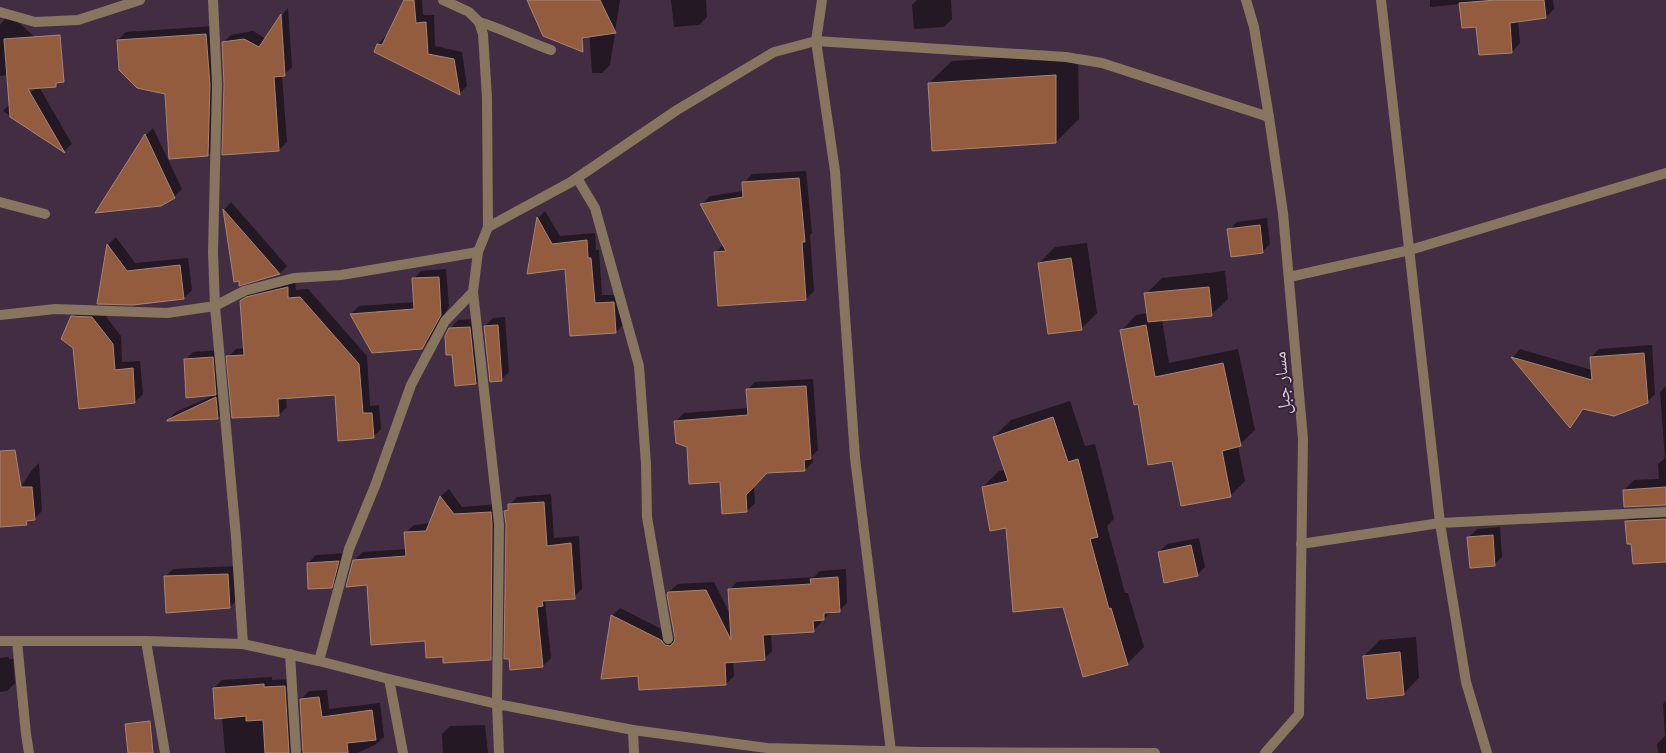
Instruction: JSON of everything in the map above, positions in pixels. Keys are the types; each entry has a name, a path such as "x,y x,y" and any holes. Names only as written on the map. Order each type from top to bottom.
{"street":[{"path":"0,12 35,22 78,20 140,0"},
{"path":"213,0 217,84 213,252 215,306 235,527 243,644"},
{"path":"443,0 469,12 479,22 483,34 487,98 488,227 478,252 473,292 499,524 497,704 499,753"},
{"path":"822,0 816,41 835,171 855,458 891,751"},
{"name":"مسار جبل","path":"1246,0 1254,27 1283,212 1303,439 1300,714 1265,753"},
{"path":"1381,0 1440,523 1466,682 1487,753"},
{"path":"479,22 496,27 532,44 551,50"},
{"path":"488,227 577,178 677,110 754,63 774,52 816,41 1066,57 1102,63 1269,117"},
{"path":"1289,276 1410,250 1666,172"},
{"path":"577,178 594,208 639,366 646,464 647,517 668,639"},
{"path":"0,202 45,214"},
{"path":"0,315 56,310 167,313 215,306 244,291 294,278 341,274 478,252"},
{"path":"319,661 349,549 375,486 411,384 444,321 473,292"},
{"path":"1301,544 1440,523 1666,512"},
{"path":"0,641 146,641 243,644 497,704 633,730 767,748 922,752 1155,753"},
{"path":"18,641 29,753"},
{"path":"146,641 165,753"},
{"path":"290,654 296,753"},
{"path":"389,679 402,753"},
{"path":"633,730 634,753"}],"building":[{"path":"404,0 414,0 416,23 426,22 428,54 454,59 460,95 374,52 377,44 382,45"},
{"path":"527,0 600,0 616,33 582,38 583,52 543,36"},
{"path":"1496,0 1544,0 1546,18 1510,23 1512,53 1479,55 1476,27 1462,28 1459,3"},
{"path":"281,14 285,76 274,77 279,151 222,155 224,84 222,42 244,39 259,47"},
{"path":"206,34 210,84 208,156 169,159 165,94 137,88 119,70 117,40"},
{"path":"60,35 64,82 56,83 56,87 28,89 65,153 10,117 4,39"},
{"path":"1056,75 1056,143 932,151 928,83"},
{"path":"145,134 175,198 161,206 95,213"},
{"path":"799,178 805,242 802,242 806,300 718,306 714,252 726,251 700,204 743,197 742,182"},
{"path":"223,209 280,274 239,286 239,281 234,282"},
{"path":"537,217 552,244 587,240 588,258 591,258 595,303 614,302 616,333 570,336 565,269 527,274"},
{"path":"1260,225 1263,253 1231,257 1227,229"},
{"path":"107,244 127,271 180,265 184,299 133,305 97,304"},
{"path":"1071,258 1082,330 1048,334 1038,263"},
{"path":"439,277 441,315 422,349 372,353 350,314 414,309 412,278"},
{"path":"288,287 288,298 300,297 359,364 363,413 372,413 374,438 338,441 335,395 278,399 279,416 232,418 226,356 244,355 240,301 246,297"},
{"path":"1209,287 1212,316 1148,322 1144,293"},
{"path":"71,316 92,317 113,344 115,370 133,368 135,403 79,409 73,348 61,339"},
{"path":"498,325 502,381 490,382 484,326"},
{"path":"1146,325 1155,377 1223,363 1241,446 1222,451 1231,497 1181,506 1172,461 1148,465 1138,404 1134,405 1120,330"},
{"path":"470,327 476,384 455,386 452,355 446,355 445,336 449,328"},
{"path":"1644,353 1648,403 1614,416 1583,409 1570,428 1511,357 1592,380 1590,357"},
{"path":"213,357 216,395 186,398 184,359"},
{"path":"806,386 811,459 804,460 805,471 767,473 746,495 747,512 722,514 720,482 689,484 687,447 676,443 674,421 748,415 746,389"},
{"path":"216,397 218,419 167,421 167,420"},
{"path":"1053,417 1068,462 1078,459 1098,537 1090,539 1109,609 1111,608 1128,665 1083,677 1063,607 1013,612 1006,528 990,531 982,487 1008,481 993,437"},
{"path":"15,450 21,487 32,487 35,520 26,521 27,525 0,527 0,451"},
{"path":"1666,487 1666,505 1624,507 1623,490"},
{"path":"440,496 454,514 491,512 491,660 443,663 443,657 426,658 425,641 371,645 367,585 346,587 353,560 406,556 404,532 426,531"},
{"path":"544,502 547,546 571,543 575,599 542,601 543,606 537,607 543,667 510,670 509,659 504,659 506,524 504,511 508,510 508,504"},
{"path":"1666,519 1666,562 1633,564 1631,544 1627,544 1625,521"},
{"path":"1493,535 1495,566 1470,568 1467,537"},
{"path":"1191,545 1198,576 1164,583 1158,552"},
{"path":"339,561 332,588 308,589 307,563"},
{"path":"228,574 230,608 166,613 164,576"},
{"path":"838,577 840,612 824,613 824,620 813,621 814,632 763,635 765,660 725,663 726,685 639,690 638,676 601,679 611,615 670,646 675,638 668,592 706,590 731,640 728,589 811,584 810,579"},
{"path":"1400,652 1404,695 1367,699 1363,656"},
{"path":"264,684 264,687 285,686 289,753 265,753 263,720 246,721 246,716 215,719 213,688"},
{"path":"319,697 322,717 372,710 376,740 347,743 348,753 303,753 300,699"},
{"path":"150,721 153,753 128,753 125,724"}]}
